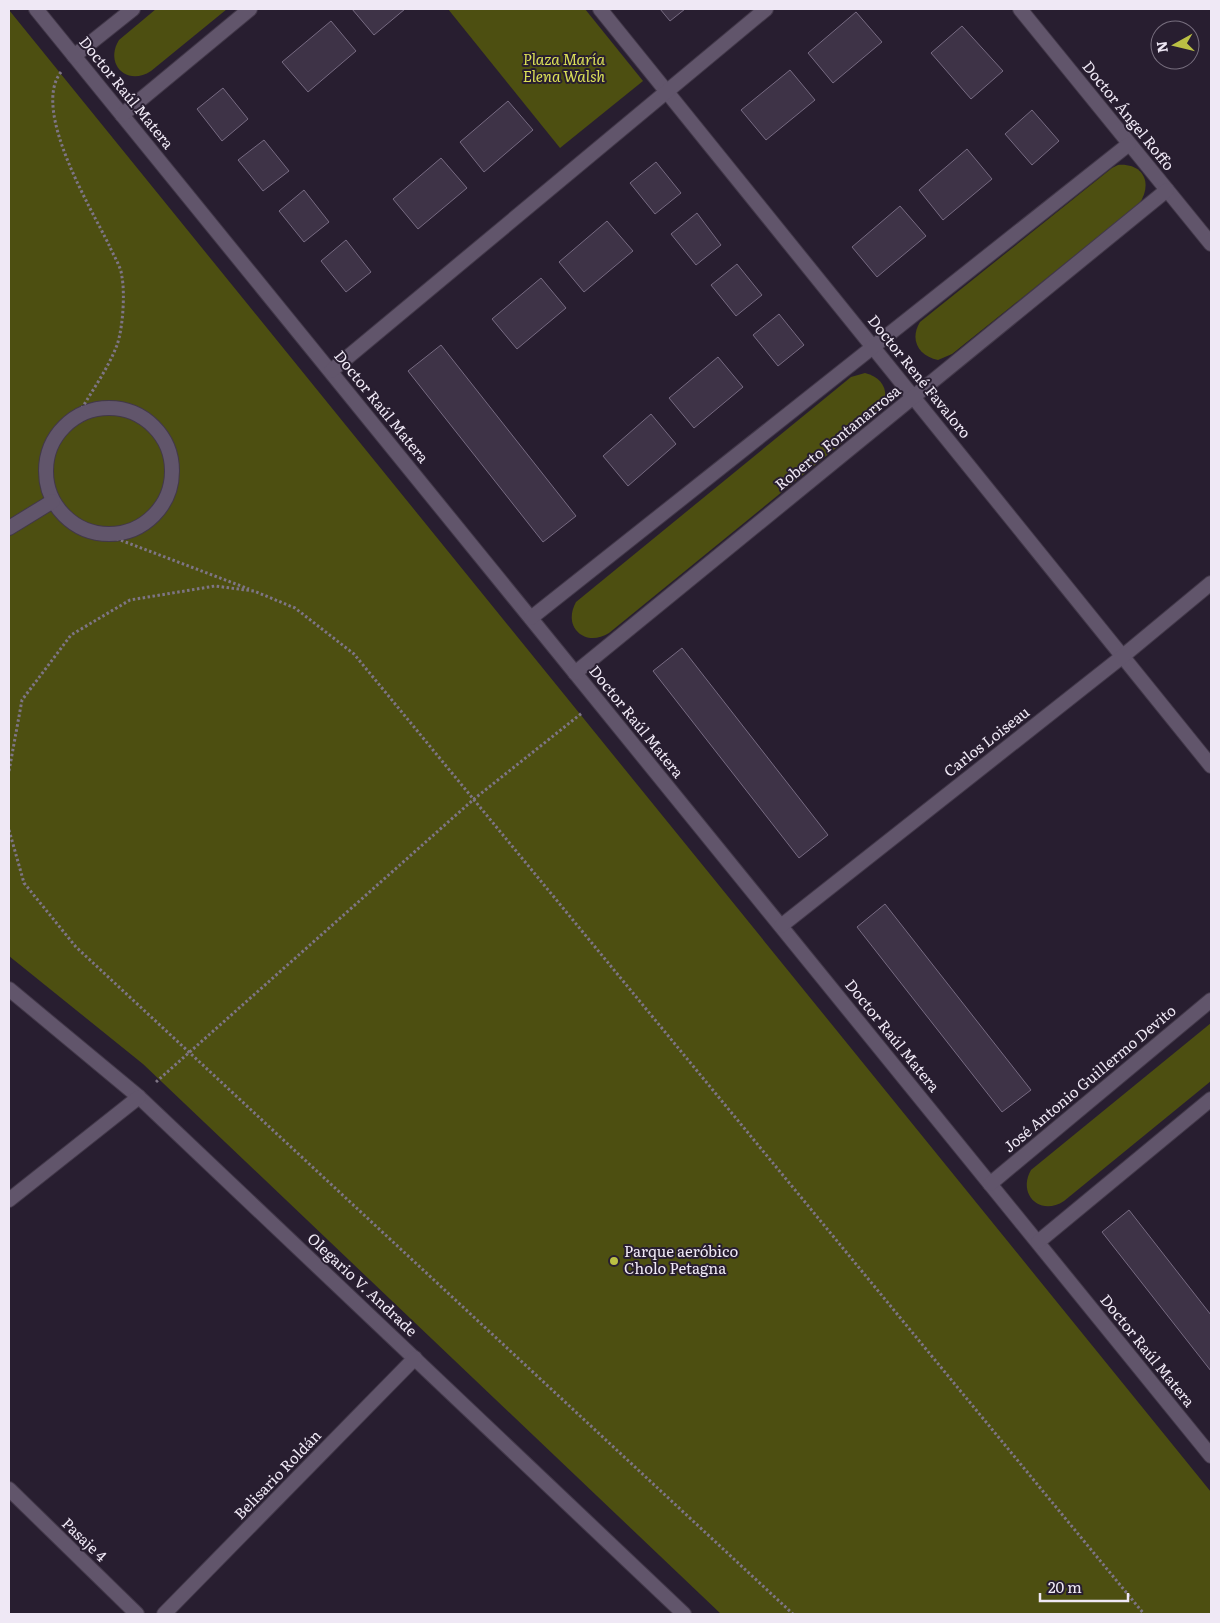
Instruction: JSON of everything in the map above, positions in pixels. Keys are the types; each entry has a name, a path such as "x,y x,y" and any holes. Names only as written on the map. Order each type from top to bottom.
{"street":[{"name":"Doctor Raúl Matera","path":"36,9 1211,1456"},
{"path":"74,56 133,9"},
{"path":"122,115 250,9"},
{"name":"Doctor René Favaloro","path":"600,9 1211,766"},
{"path":"331,371 766,9"},
{"name":"Doctor Ángel Roffo","path":"1020,9 1211,244"},
{"path":"531,618 1129,144"},
{"name":"Roberto Fontanarrosa","path":"575,673 1168,190"},
{"path":"98,408 119,408 139,415 156,428 167,446 172,466 170,487 161,506 147,522 128,531 107,534 91,532 76,525 63,514 53,501 46,482 48,453 51,443 62,427 78,415 98,408"},
{"path":"9,528 53,501"},
{"name":"Carlos Loiseau","path":"781,926 1123,656 1211,583"},
{"name":"Olegario V. Andrade","path":"9,990 139,1097 684,1614"},
{"name":"José Antonio Guillermo Devito","path":"990,1184 1211,1000"},
{"path":"9,1200 139,1097"},
{"path":"1038,1242 1211,1099"},
{"name":"Belisario Roldán","path":"164,1614 414,1358"},
{"name":"Pasaje 4","path":"9,1489 137,1614"}],"path":[{"path":"74,56 57,77 53,98 55,123 67,159 122,275 123,304 117,344 78,415"},
{"path":"107,534 295,608 354,654 1144,1614"},
{"path":"9,771 22,700 72,635 130,600 216,586 254,591"},
{"path":"139,1097 474,799 598,700"},
{"path":"9,830 24,883 76,947 793,1614"}],"green space":[{"path":"156,9 227,9 151,71 142,75 126,75 116,65 114,57 119,40"},
{"name":"Plaza María Elena Walsh","path":"448,9 585,9 643,81 560,148"},
{"path":"9,10 1211,1492 1211,1614 721,1614 143,1064 9,956"},
{"path":"1118,165 1134,167 1144,176 1145,189 1139,204 952,354 938,360 931,358 921,351 916,341 920,322"},
{"path":"865,373 878,379 884,389 885,401 879,413 609,633 592,638 578,632 572,620 572,611 576,602 851,377"},
{"path":"1211,1023 1211,1081 1064,1201 1047,1206 1039,1205 1033,1200 1029,1195 1027,1187 1027,1179 1031,1170"}],"building":[{"path":"352,9 405,9 374,35"},
{"path":"660,9 685,9 670,21"},
{"path":"856,12 882,42 833,83 808,53"},
{"path":"331,21 356,51 308,92 282,62"},
{"path":"962,26 1003,71 971,99 931,53"},
{"path":"790,70 815,100 766,140 741,110"},
{"path":"223,88 248,119 222,141 197,109"},
{"path":"508,101 533,130 484,172 460,142"},
{"path":"1032,110 1059,141 1032,165 1005,134"},
{"path":"264,140 289,171 263,191 238,160"},
{"path":"967,149 992,179 943,220 919,190"},
{"path":"441,158 467,188 418,229 393,199"},
{"path":"656,162 681,193 655,214 630,183"},
{"path":"304,190 329,222 304,242 279,211"},
{"path":"900,206 926,236 877,277 852,247"},
{"path":"697,213 721,245 696,265 671,234"},
{"path":"607,221 633,251 584,292 559,262"},
{"path":"346,240 371,272 346,292 321,261"},
{"path":"737,264 762,295 736,316 711,285"},
{"path":"541,278 566,308 517,349 492,319"},
{"path":"779,314 804,345 778,366 753,335"},
{"path":"441,345 576,516 543,542 408,371"},
{"path":"718,357 743,387 694,428 669,398"},
{"path":"651,414 676,444 628,486 603,456"},
{"path":"682,648 828,835 799,858 653,671"},
{"path":"885,904 1031,1090 1002,1112 857,927"},
{"path":"1129,1210 1211,1315 1211,1371 1102,1232"}],"place":[{"name":"Parque aeróbico Cholo Petagna","path":"614,1261"}]}
